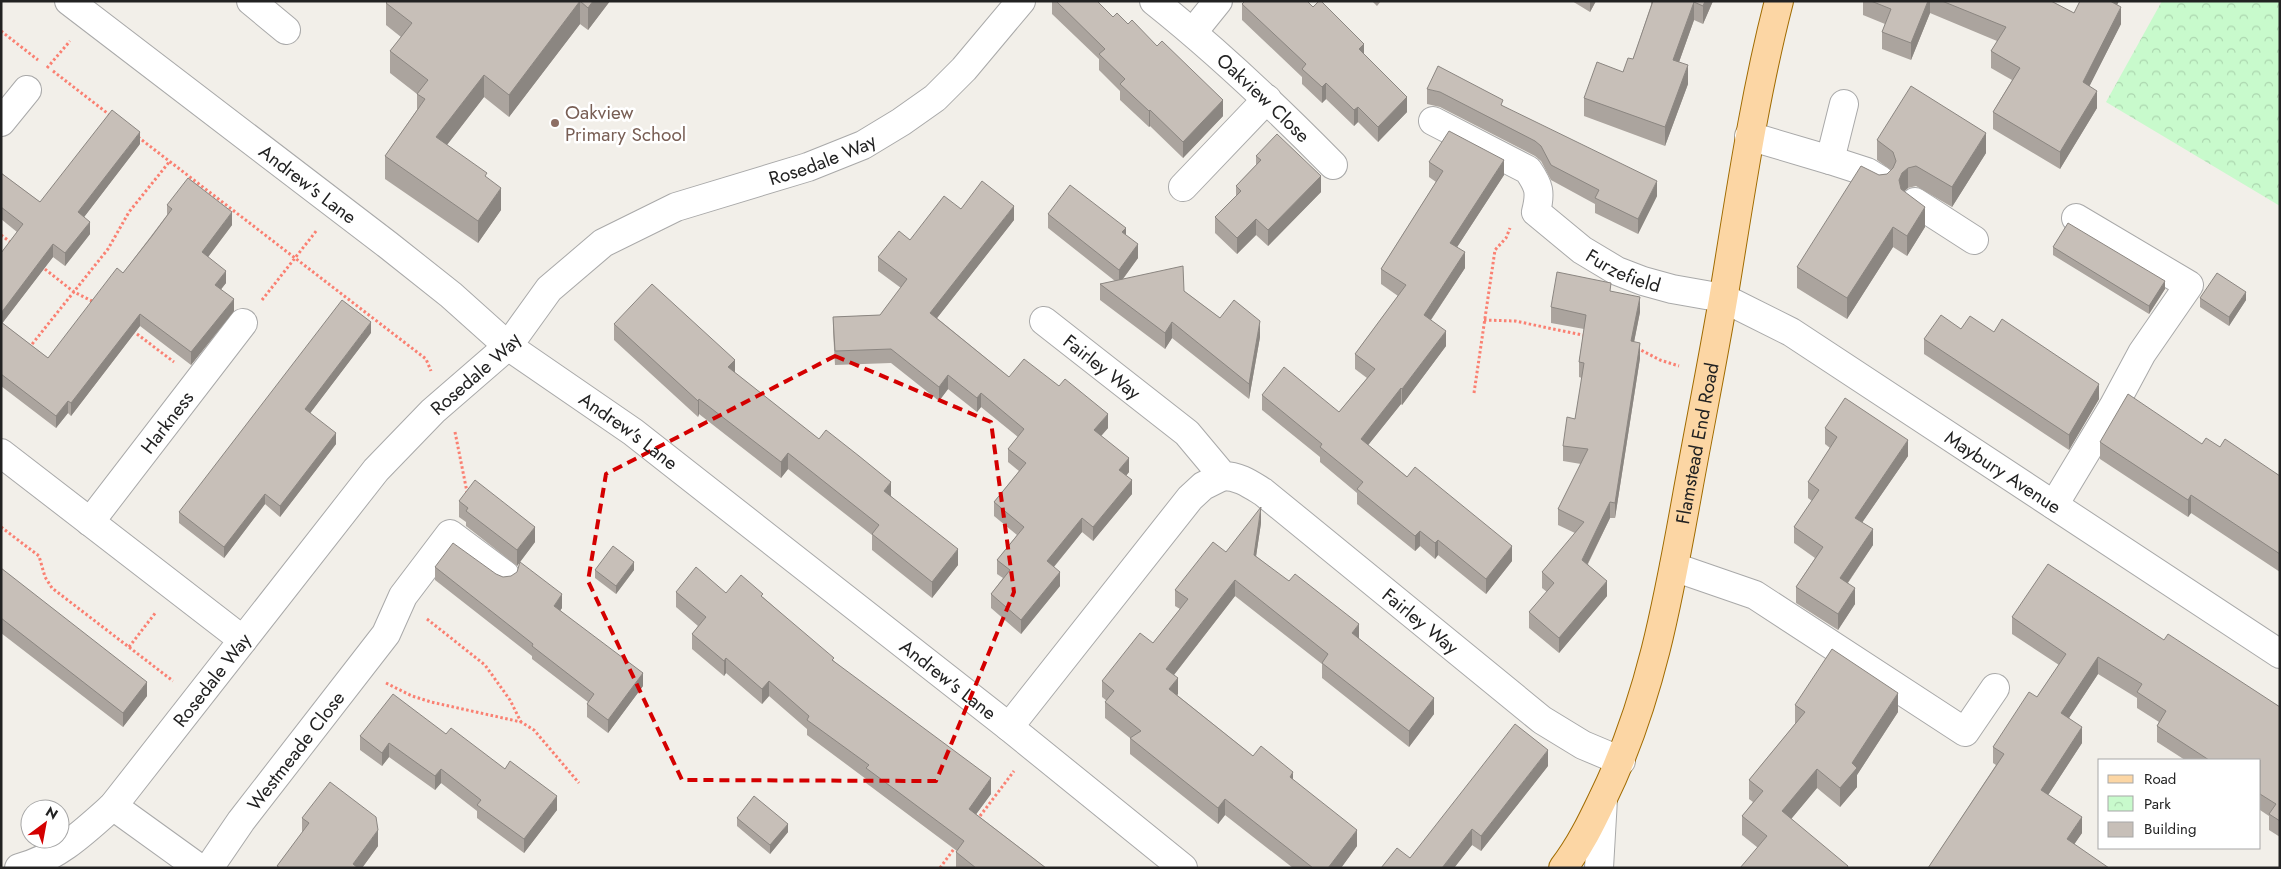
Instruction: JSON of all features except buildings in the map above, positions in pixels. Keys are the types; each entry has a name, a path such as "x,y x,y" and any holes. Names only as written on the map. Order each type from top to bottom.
{"main road":[{"name":"Flamstead End Road","path":"1563,868 1580,846 1621,760 1640,712 1654,660 1674,567 1723,298 1749,136 1779,1"}],"street":[{"name":"Andrew's Lane","path":"69,1 451,295 508,346 633,432 1009,728 1182,868"},
{"path":"251,1 286,30"},
{"name":"Rosedale Way","path":"18,868 38,863 77,839 113,806 376,470 443,402 508,346 549,289 603,243 676,207 808,167 863,144 901,122 935,98 964,69 1020,1"},
{"name":"Oakview Close","path":"1154,1 1193,32 1267,99 1333,165"},
{"path":"1193,32 1218,1"},
{"path":"1,122 27,90"},
{"path":"1183,187 1267,99"},
{"path":"1830,160 1844,104"},
{"path":"1433,121 1528,170 1537,183"},
{"path":"1749,136 1868,172 1880,180"},
{"name":"Furzefield","path":"1537,183 1540,197 1536,212 1582,250 1617,271 1643,281 1672,289 1723,298"},
{"path":"1915,202 1974,240"},
{"path":"2054,505 2103,425 2142,353 2189,284 2076,218"},
{"name":"Maybury Avenue","path":"1723,298 1791,332 2280,654"},
{"name":"Fairley Way","path":"1044,321 1187,433 1223,476 1233,476 1246,481 1263,492 1542,720 1583,745 1621,760"},
{"name":"Harkness","path":"90,522 244,323"},
{"path":"1,453 243,640"},
{"path":"1009,728 1190,498 1208,483 1223,476"},
{"name":"Westmeade Close","path":"208,868 224,843 386,634 403,596 450,534 505,575"},
{"path":"1674,567 1755,596 1965,732 1995,688"},
{"path":"1599,868 1603,799"},
{"path":"113,806 199,868"}],"path":[{"path":"27,90 91,18"},
{"path":"1,31 116,120"},
{"path":"131,132 426,359 443,402"},
{"path":"26,353 108,249 129,212 170,161"},
{"path":"1474,393 1495,250 1506,238 1524,198 1537,183"},
{"path":"244,323 336,206"},
{"path":"1,235 16,247"},
{"path":"38,264 74,292 102,308"},
{"path":"1484,320 1516,321 1589,336"},
{"path":"132,330 199,380"},
{"path":"1634,346 1660,360 1709,375"},
{"path":"1,527 39,556 45,577 52,588 197,699"},
{"path":"129,646 175,587"},
{"path":"359,669 418,698 521,722 534,730 579,783"},
{"path":"975,823 1032,748"},
{"path":"940,868 957,845"}],"highlighted area":[{"path":"835,356 991,422 1014,592 936,781 682,780 588,581 606,474"}],"green space":[{"path":"2162,1 2280,1 2280,206 2106,102"}],"place":[{"name":"Oakview Primary School","path":"555,123"}]}
